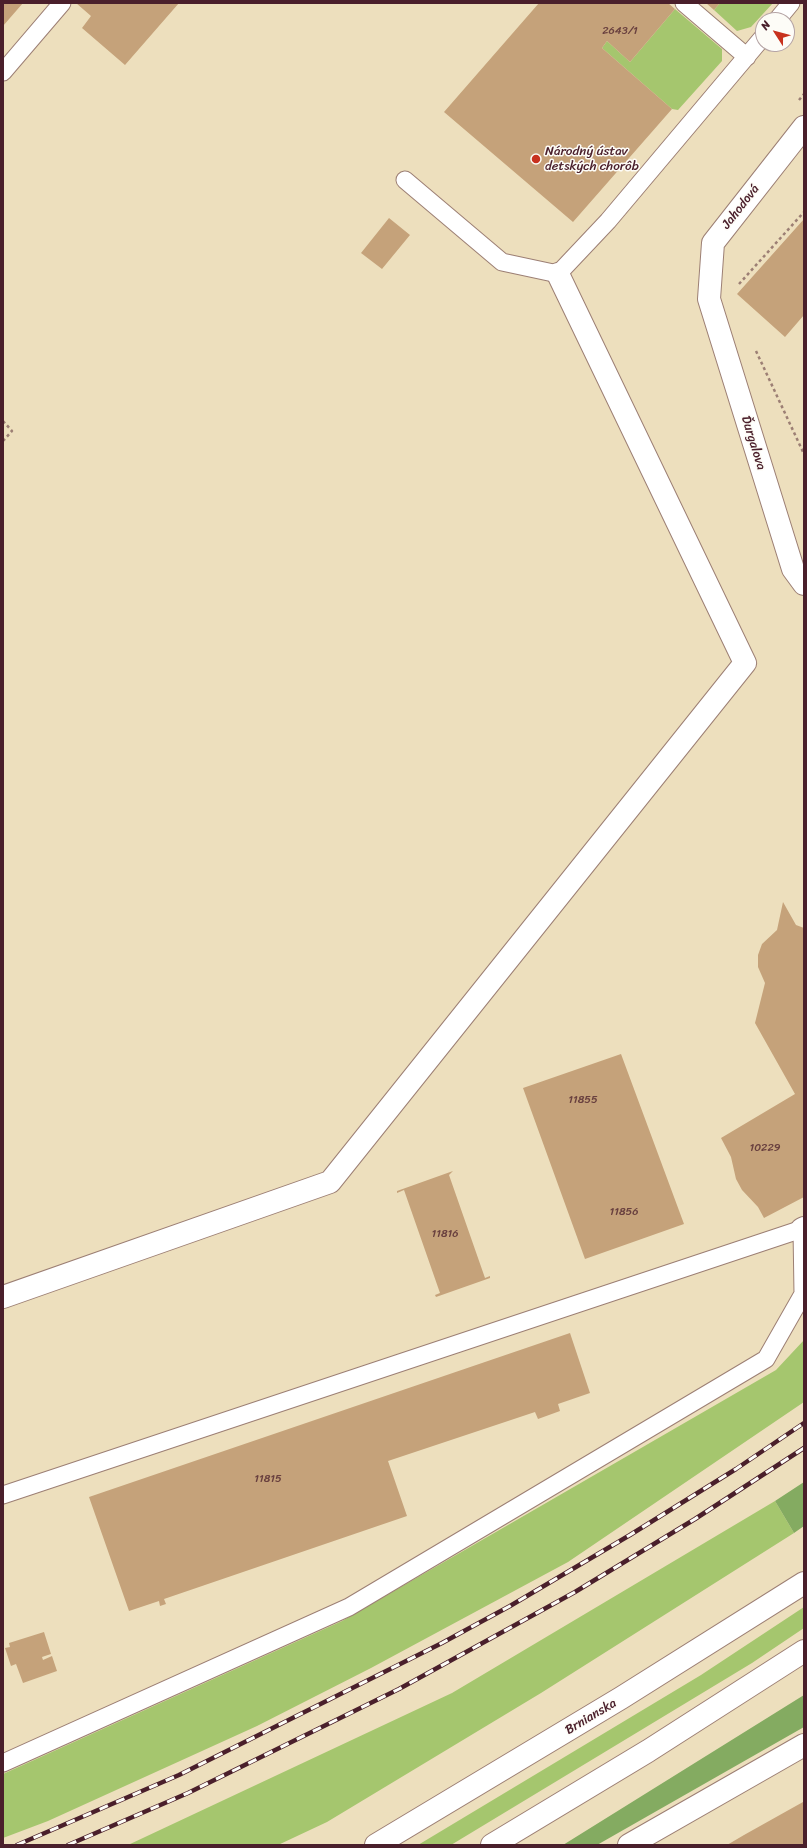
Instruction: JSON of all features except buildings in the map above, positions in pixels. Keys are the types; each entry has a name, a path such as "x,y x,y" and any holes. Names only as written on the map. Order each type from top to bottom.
{"street":[{"name":"Jahodová","path":"709,299 713,243 804,127"},
{"path":"3,1297 330,1182 745,663 558,274"},
{"name":"Ďurgalova","path":"709,299 793,569 804,584"},
{"name":"Brnianska","path":"376,1845 621,1698 804,1583"},
{"path":"492,1845 648,1751 804,1651"},
{"path":"630,1845 804,1745"}],"lane":[{"path":"3,72 62,3"},
{"path":"684,3 746,57"},
{"path":"784,12 791,3"},
{"path":"405,180 502,262 558,274 608,221 755,46"},
{"path":"3,1495 803,1229 803,1294 766,1359 349,1607 3,1764"}],"path":[{"path":"736,287 804,212"},
{"path":"754,346 804,454"},
{"path":"3,421 12,431 3,441"}],"green space":[{"path":"720,3 773,3 765,12 755,12 755,23 751,27 737,31 714,10"},
{"path":"675,9 722,49 722,61 678,110 672,109 602,48 607,41 630,62"},
{"path":"804,1340 804,1402 568,1562 371,1668 257,1726 48,1821 3,1838 3,1774 342,1621 776,1370"},
{"path":"804,1482 804,1526 794,1533 775,1501"},
{"path":"775,1501 794,1533 541,1693 327,1822 278,1845 128,1845 452,1693"},
{"path":"804,1607 804,1628 752,1663 451,1845 418,1845 701,1675"},
{"path":"804,1695 804,1727 597,1845 563,1845"}],"railway":[{"path":"17,1845 179,1775 442,1643 510,1606 630,1535 736,1469 804,1423"},
{"path":"68,1845 188,1793 399,1689 575,1592 695,1519 804,1448"}],"place":[{"name":"Národný ústav detských chorôb","path":"536,159"}]}
